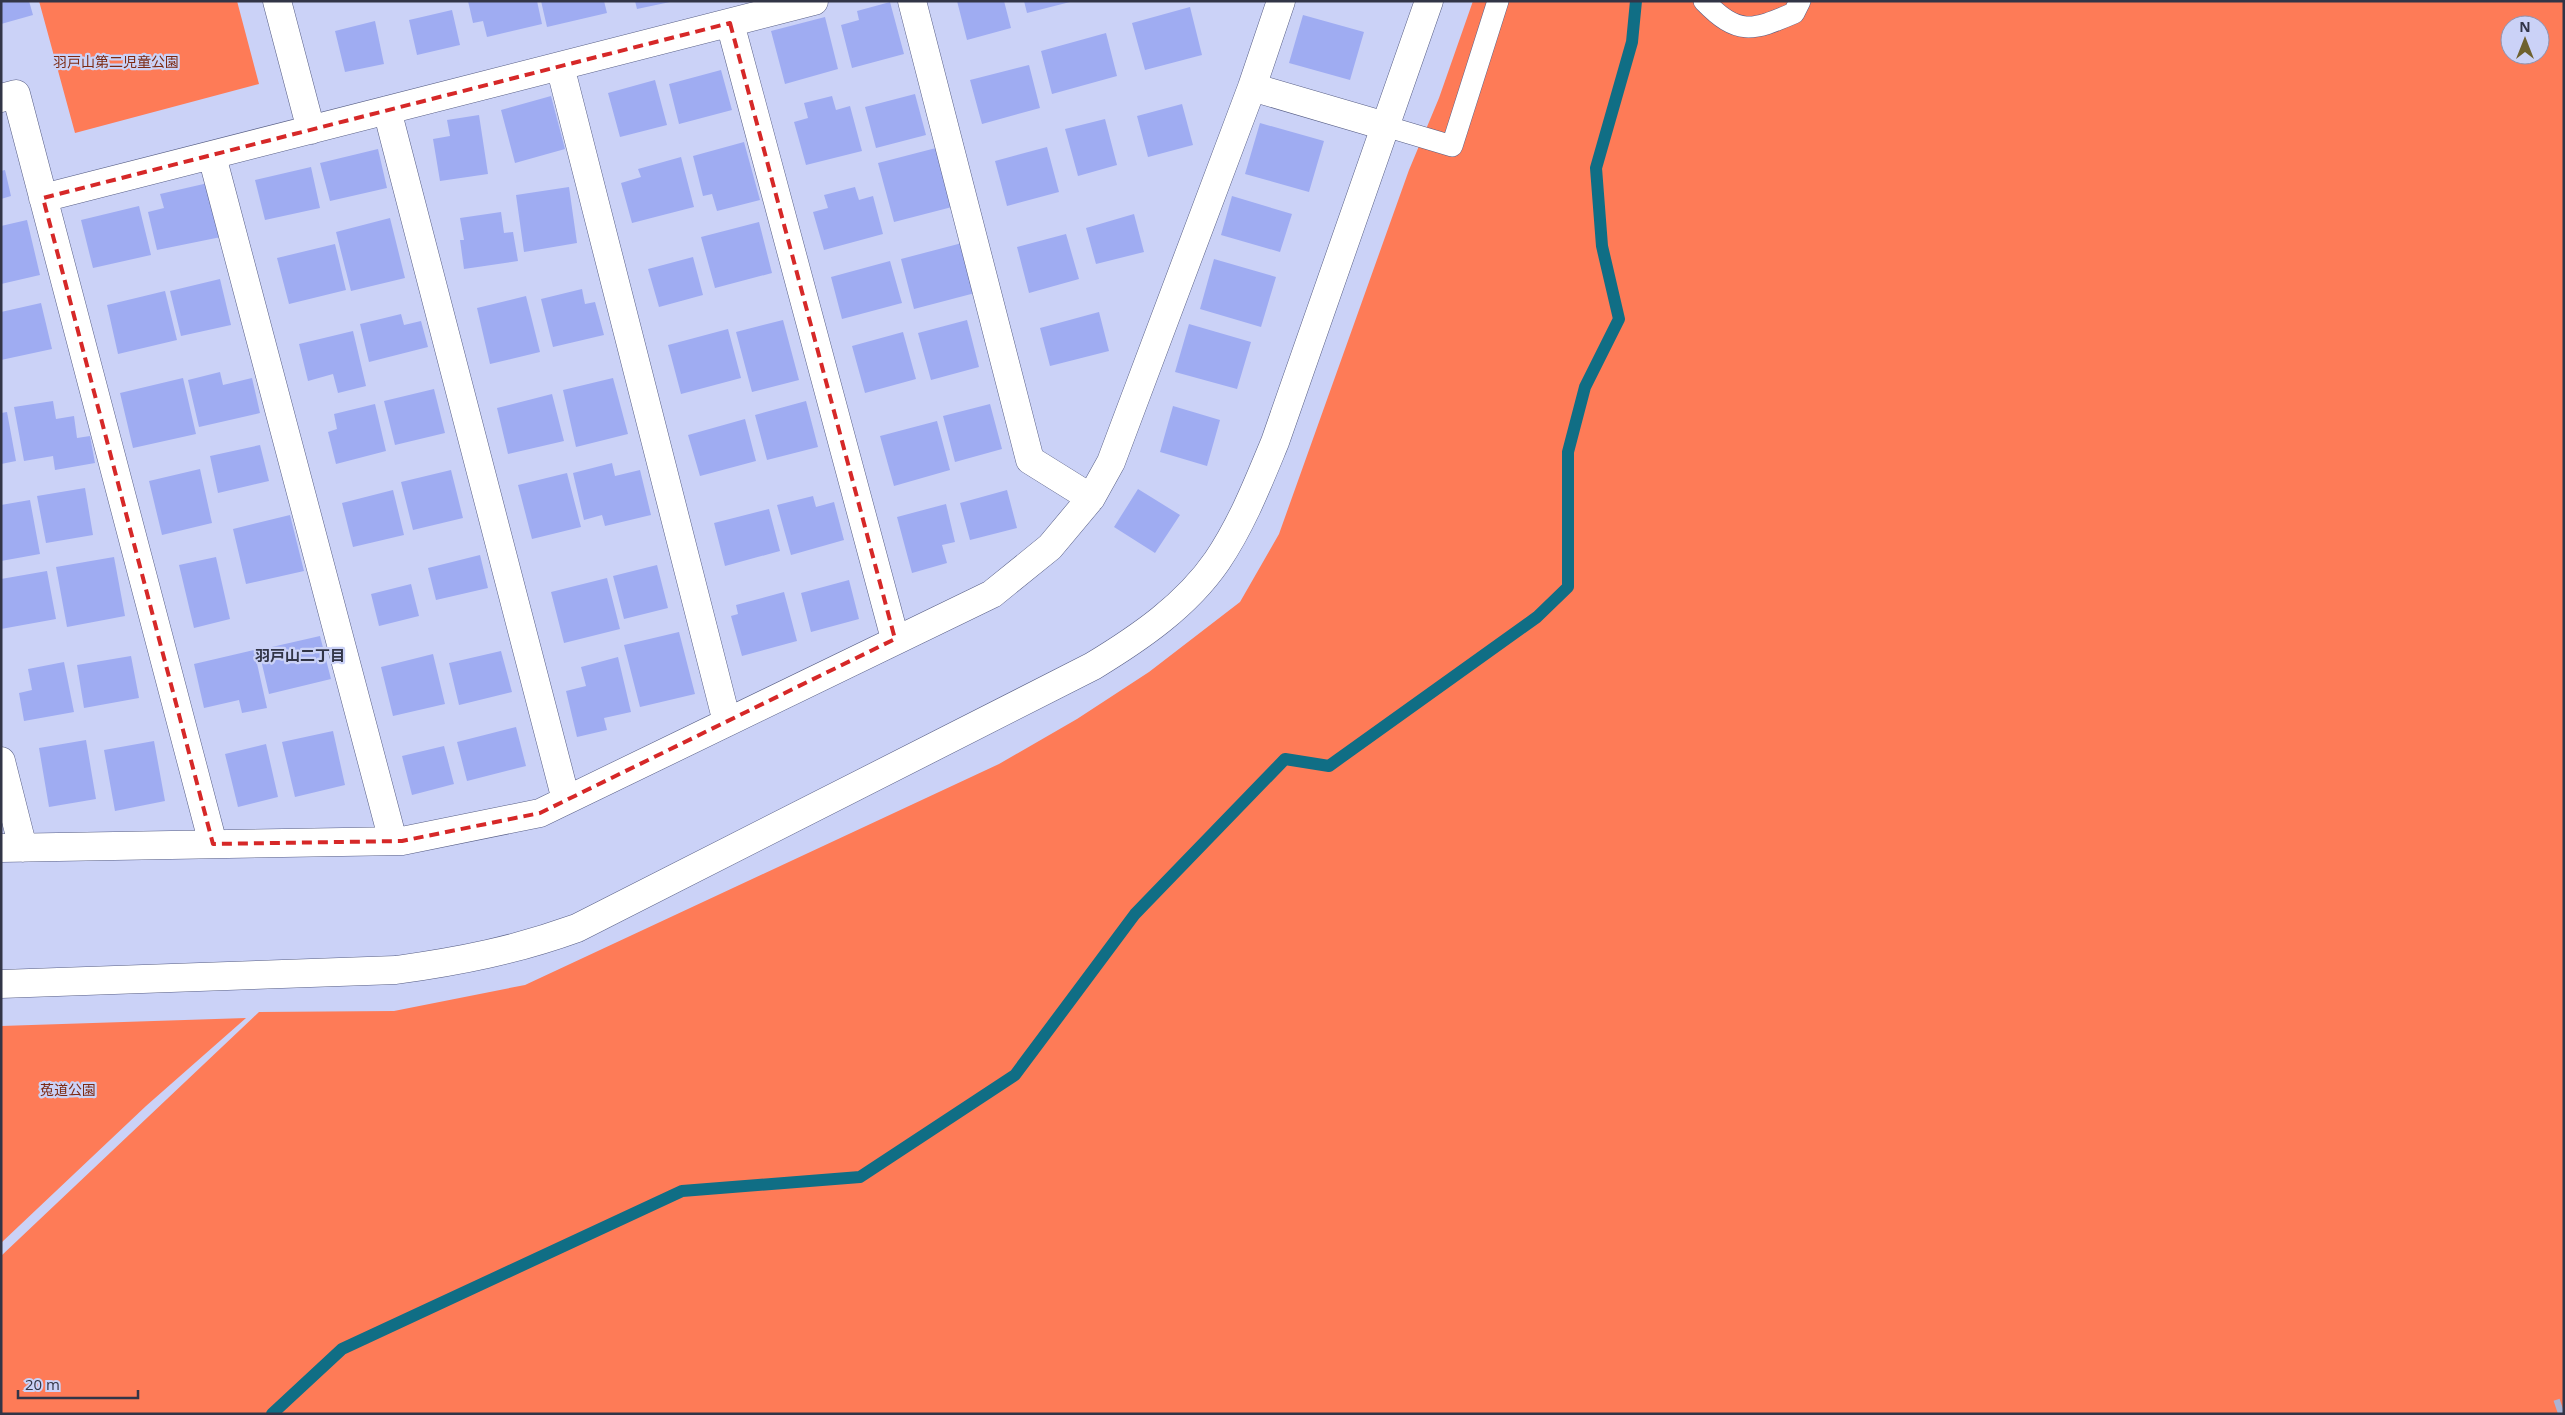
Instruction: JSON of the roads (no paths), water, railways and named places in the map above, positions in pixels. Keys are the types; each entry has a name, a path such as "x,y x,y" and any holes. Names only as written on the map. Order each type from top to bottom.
{"street":[{"path":"277,1 311,130"},
{"path":"43,198 814,1"},
{"path":"912,1 1030,460 1091,498"},
{"path":"1,761 12,848 402,841 540,813 895,639 992,594 1050,547 1091,498 1111,462 1252,87 1281,1"},
{"path":"1,984 396,970 460,961 526,946 577,928 1084,670 1136,640 1182,602 1216,562 1248,508 1275,442 1429,1"},
{"path":"730,23 895,639"},
{"path":"560,66 727,722"},
{"path":"1252,87 1385,126"},
{"path":"1,98 16,94 213,844"},
{"path":"387,110 566,800"},
{"path":"212,156 393,841"}],"lane":[{"path":"1385,126 1452,146 1498,1"},
{"path":"1704,1 1717,15 1740,28 1764,26 1794,13 1800,1"}],"waterway":[{"path":"272,1414 342,1349 682,1191 860,1177 1015,1075 1135,914 1285,759 1329,766 1537,617 1568,587 1568,452 1585,387 1619,319 1602,246 1596,168 1632,42 1636,1"}],"tunnel":[{"path":"2558,1414 2564,1412"}],"district":[{"name":"羽戸山二丁目","path":"300,655"}],"park label":[{"name":"羽戸山第二児童公園","path":"116,61"},
{"name":"菟道公園","path":"68,1089"}]}
